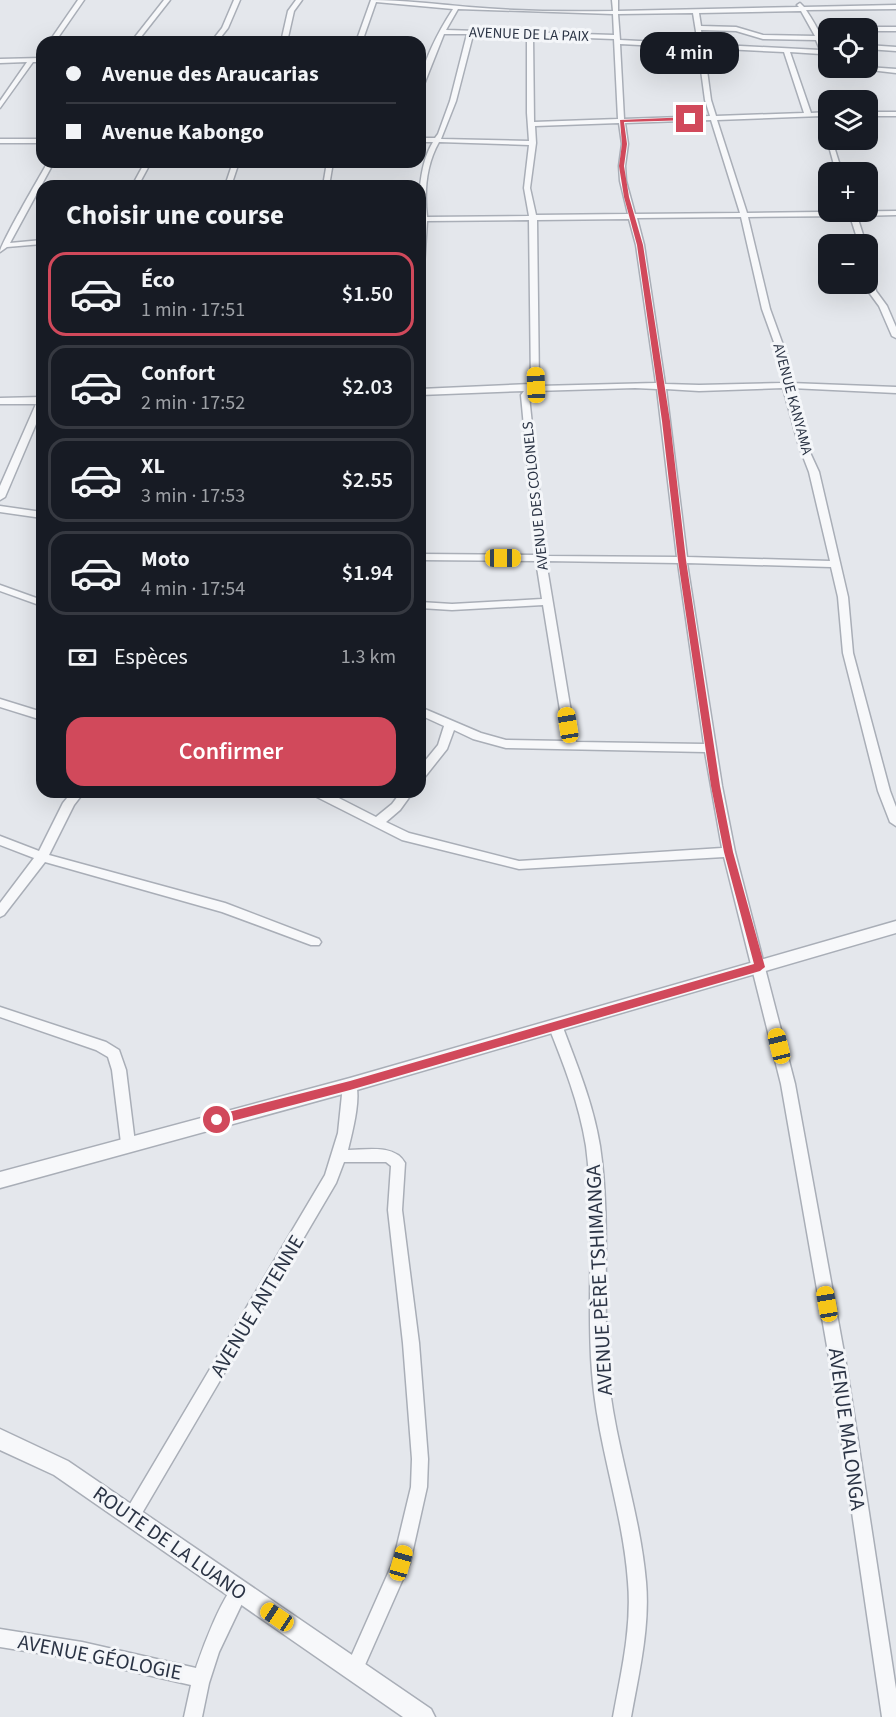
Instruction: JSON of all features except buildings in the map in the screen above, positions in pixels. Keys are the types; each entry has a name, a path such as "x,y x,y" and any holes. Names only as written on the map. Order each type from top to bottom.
{"street":[{"path":"56,36 81,0"},
{"path":"138,36 167,0"},
{"path":"219,36 225,28 237,0"},
{"path":"285,36 291,11 299,0"},
{"path":"361,36 375,0 456,8 616,13 896,6"},
{"name":"AVENUE MALONGA","path":"615,0 621,121 625,144 622,166 623,181 640,245 682,560 710,748 729,852 788,1084 809,1196 839,1369 891,1717"},
{"path":"796,0 818,34"},
{"path":"426,72 442,32 456,8"},
{"name":"AVENUE KANYAMA","path":"696,11 700,28 704,77 713,118 744,215 766,309 783,356 786,385 803,447 813,466 843,597 848,653 884,791 896,822"},
{"path":"700,28 736,29 763,37 818,44"},
{"path":"878,29 896,29"},
{"name":"AVENUE DE LA PAIX","path":"442,32 617,39 786,50 818,46"},
{"path":"424,180 430,152 453,101 470,33"},
{"name":"AVENUE DES COLONELS","path":"530,35 530,113 533,124 533,142 527,188 533,217 536,385 525,395 541,559 571,746"},
{"path":"878,48 896,49"},
{"path":"786,50 808,114"},
{"path":"0,61 36,60"},
{"path":"0,106 31,61"},
{"path":"878,70 896,71"},
{"path":"533,124 818,114"},
{"path":"878,114 896,114"},
{"path":"426,140 533,142"},
{"path":"0,141 36,141"},
{"path":"8,245 36,189"},
{"path":"426,222 533,217 818,213"},
{"path":"878,213 896,213"},
{"path":"0,250 8,245 36,243"},
{"path":"874,294 883,306 896,336"},
{"path":"426,392 786,385 896,390"},
{"path":"0,401 36,401"},
{"path":"0,497 36,415"},
{"path":"0,509 36,514"},
{"path":"426,557 834,564"},
{"path":"0,588 36,601"},
{"path":"426,605 452,607 547,602"},
{"path":"0,703 36,714"},
{"path":"426,714 486,739 506,744 710,748"},
{"path":"426,767 443,746 450,724"},
{"path":"0,912 42,857 73,798"},
{"path":"329,798 406,837 519,865 729,852"},
{"path":"377,822 396,807 403,798"},
{"path":"0,840 42,857 225,908 315,942"},
{"path":"0,1180 128,1143 350,1085 896,927"},
{"path":"0,1012 101,1046 114,1054 120,1070 128,1143"},
{"name":"AVENUE PÈRE TSHIMANGA","path":"555,1025 587,1114 591,1137 595,1171 600,1376 632,1540 638,1585 631,1667 622,1717"},
{"name":"AVENUE ANTENNE","path":"132,1514 310,1218 340,1156 350,1102 350,1085"},
{"path":"340,1156 388,1156 398,1163 397,1238 411,1343 420,1459 419,1488 401,1563 355,1668"},
{"name":"ROUTE DE LA LUANO","path":"0,1439 62,1468 132,1514 239,1591 355,1668 423,1717"},
{"path":"193,1717 200,1678 218,1630 239,1591"},
{"name":"AVENUE GÉOLOGIE","path":"0,1638 82,1651 200,1678"}],"route":[{"path":"217,1120 350,1085 760,967 729,852 716,786 682,560 668,455 666,421 640,245 623,181 622,166 625,144 621,121 690,119"}]}
